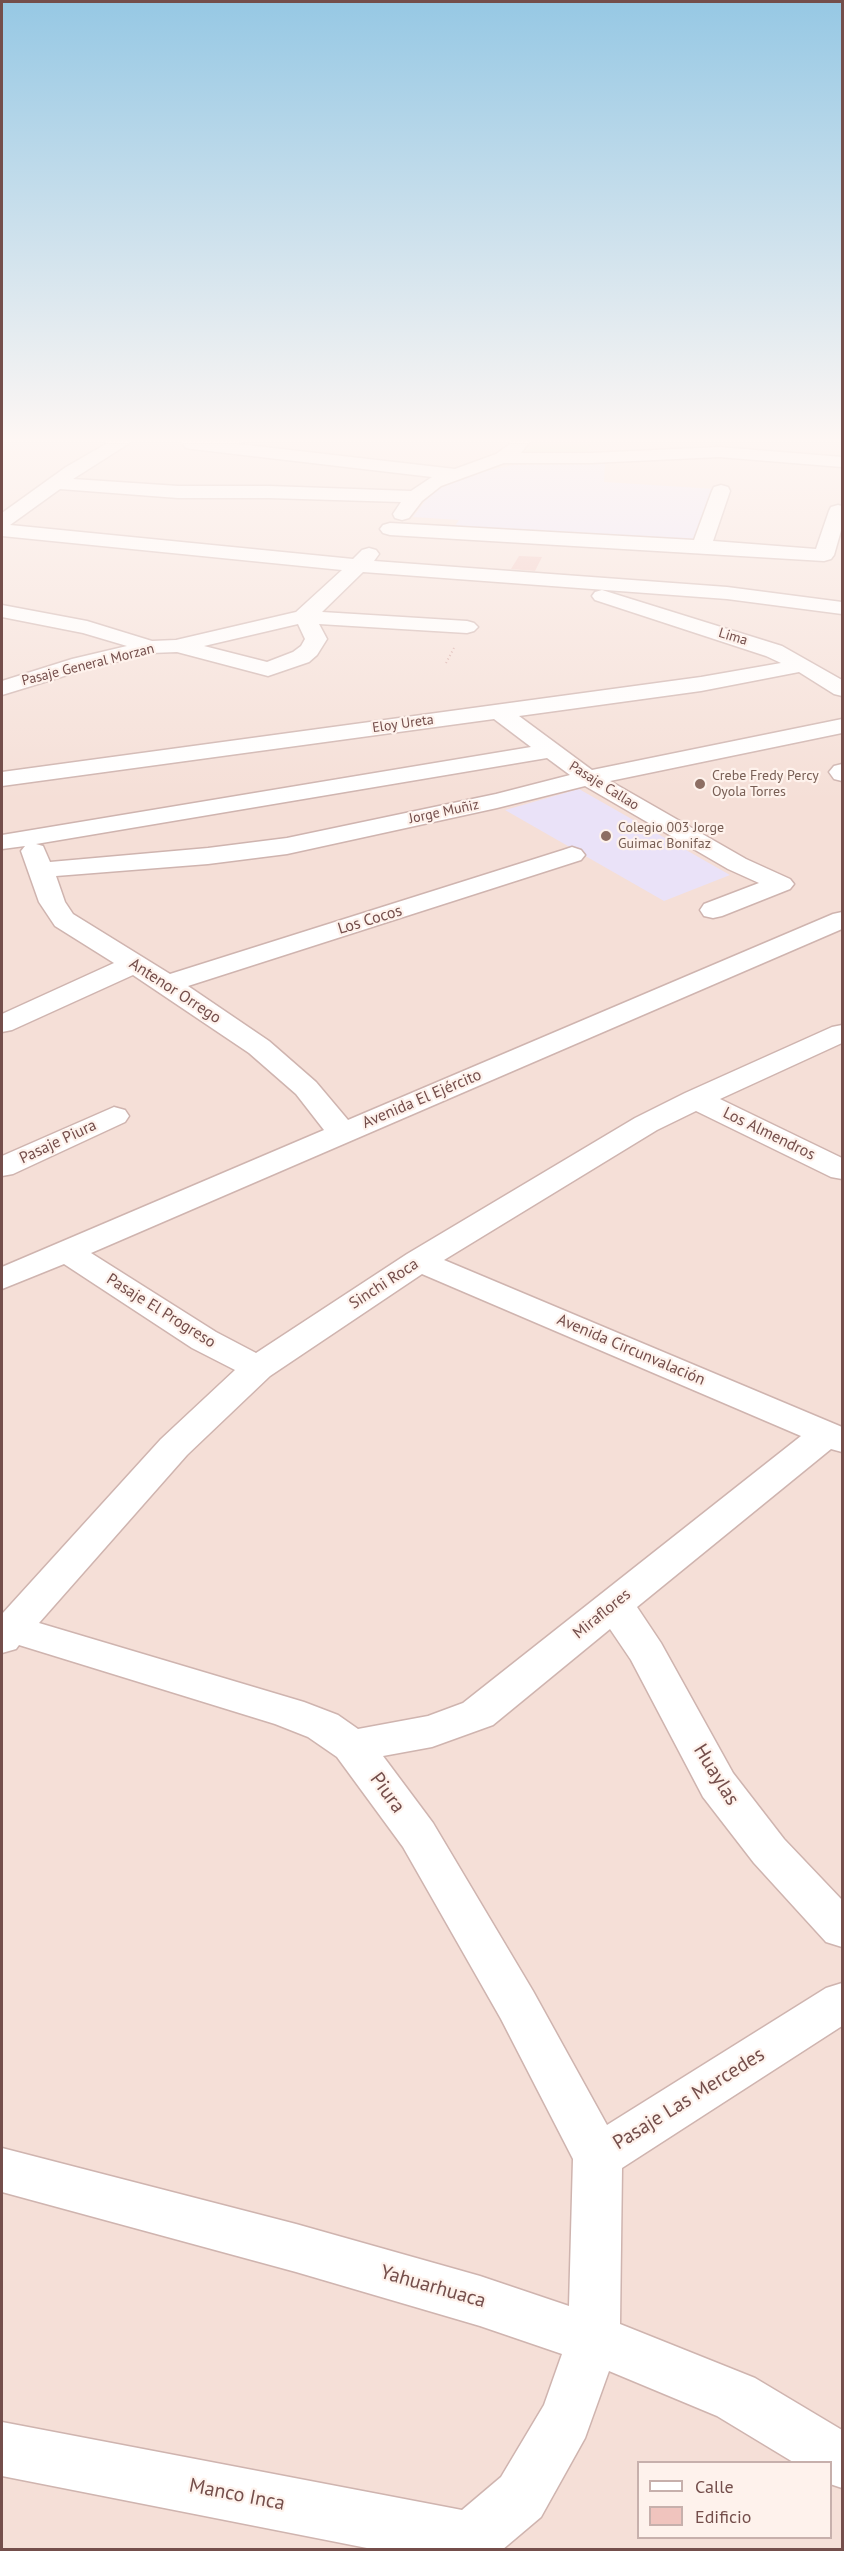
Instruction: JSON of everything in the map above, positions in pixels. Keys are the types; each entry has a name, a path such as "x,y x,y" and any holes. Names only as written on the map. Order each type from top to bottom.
{"street":[{"path":"330,563 716,592 843,608"},
{"path":"303,617 361,563"},
{"name":"Lima","path":"548,580 752,643 803,665 843,689"},
{"path":"2,611 87,627 151,647"},
{"path":"176,646 268,669 301,657 309,650 316,639 315,633 303,617"},
{"path":"176,646 303,617 467,627"},
{"name":"Pasaje General Morzan","path":"2,688 80,664 151,647 176,646"},
{"name":"Eloy Ureta","path":"2,779 701,684 803,665"},
{"name":"Pasaje Callao","path":"497,710 588,778 736,864 781,884 713,910"},
{"name":"Jorge Muñiz","path":"41,870 208,856 287,846 497,801 588,778 843,726"},
{"path":"11,837 549,750"},
{"name":"Antenor Orrego","path":"11,837 41,870 52,902 64,920 167,984 259,1047 306,1088 342,1133"},
{"name":"Los Cocos","path":"167,984 572,855"},
{"name":"Avenida El Ejército","path":"2,1279 843,920"},
{"path":"2,1024 134,964"},
{"name":"Sinchi Roca","path":"11,1617 174,1447 258,1368 419,1261 646,1124 843,1033"},
{"name":"Los Almendros","path":"696,1099 836,1160"},
{"name":"Pasaje Piura","path":"2,1167 114,1116"},
{"name":"Pasaje El Progreso","path":"66,1251 204,1340 258,1368"},
{"name":"Avenida Circunvalación","path":"419,1261 835,1436"},
{"name":"Miraflores","path":"352,1746 432,1731 478,1714 614,1604 835,1436"},
{"name":"Huaylas","path":"614,1604 647,1653 718,1785 769,1851 843,1929"},
{"name":"Piura","path":"11,1617 289,1713 323,1726 352,1746 418,1835 517,2005 598,2157"},
{"name":"Pasaje Las Mercedes","path":"465,2545 521,2497 566,2419 594,2338 598,2157 843,2002"},
{"name":"Yahuarhuaca","path":"2,2170 296,2248 480,2301 594,2338 736,2397 843,2461"},
{"name":"Manco Inca","path":"2,2449 465,2545"}],"shaded area":[{"path":"2,563 842,563 842,2549 2,2550"},
{"name":"Colegio 003 Jorge Guimac Bonifaz","path":"579,789 730,875 664,901 505,810"}],"building":[{"path":"515,563 539,563 535,571 511,569"}],"place":[{"name":"Crebe Fredy Percy Oyola Torres","path":"700,784"},
{"name":"Colegio 003 Jorge Guimac Bonifaz","path":"606,836"}]}
